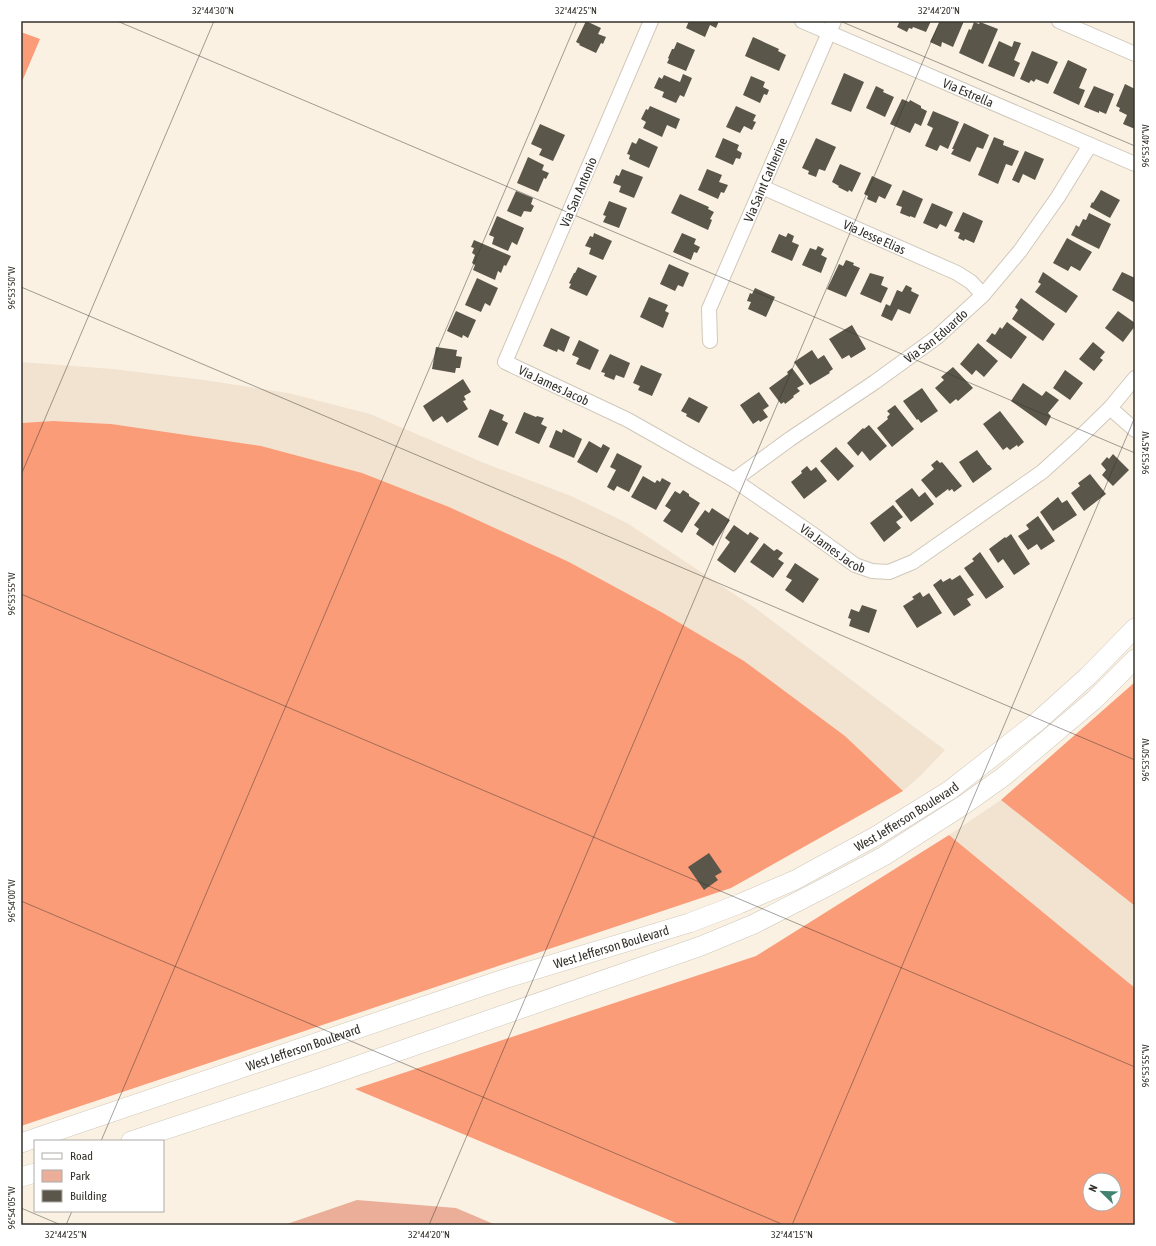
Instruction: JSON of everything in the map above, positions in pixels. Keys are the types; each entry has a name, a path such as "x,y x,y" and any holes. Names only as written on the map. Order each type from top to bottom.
{"main road":[{"name":"West Jefferson Boulevard","path":"21,1143 504,979 689,923 796,880 876,836 950,790 1037,722 1088,676 1135,628"},
{"name":"West Jefferson Boulevard","path":"134,1140 319,1079 701,946 754,924 884,856 972,800 1003,777 1094,700 1135,659"},
{"path":"796,880 805,898"},
{"path":"21,1177 34,1173"}],"street":[{"name":"Via San Antonio","path":"505,362 651,21"},
{"name":"Via Estrella","path":"802,21 832,27 1090,145 1135,164"},
{"path":"1059,21 1135,54"},
{"name":"Via Saint Catherine","path":"710,341 709,310 832,27"},
{"name":"Via San Eduardo","path":"734,480 790,439 937,338 983,295 1020,251 1058,197 1090,145"},
{"name":"Via Jesse Elias","path":"762,187 957,273 971,282 983,295"},
{"name":"Via James Jacob","path":"505,362 628,420 734,480 855,565 872,570 889,572 913,562 1042,472 1110,408 1135,378"},
{"path":"1110,408 1135,430"}],"shaded area":[{"path":"21,32 40,39 21,84"},
{"path":"21,362 112,369 204,380 288,393 370,414 484,463 571,496 627,523 755,608 945,750 903,791 845,736 744,661 663,613 569,562 111,424 53,421 21,423"},
{"path":"53,421 111,424 261,446 362,473 449,507 569,562 663,613 744,661 845,736 903,791 731,888 21,1126 21,423"},
{"path":"1135,682 1135,906 1001,800"},
{"path":"1001,800 1135,906 1135,988 949,835"},
{"path":"949,835 1135,988 1135,1225 681,1225 355,1089 756,956"}],"green space":[{"path":"357,1200 456,1208 496,1225 284,1225"}],"building":[{"path":"586,21 601,28 598,34 606,37 596,53 576,42"},
{"path":"689,21 719,21 716,28 710,25 705,37 686,28"},
{"path":"900,21 931,21 926,32 913,27 912,29 909,28 907,32 897,27"},
{"path":"940,21 964,21 953,47 942,42 941,47 930,42"},
{"path":"974,22 979,24 980,22 998,29 983,64 959,53 969,29 971,30"},
{"path":"753,37 779,49 778,51 786,55 779,71 745,56"},
{"path":"999,41 1012,47 1014,41 1021,43 1014,60 1020,63 1014,77 988,66"},
{"path":"677,42 695,50 686,71 667,63 672,49 674,49"},
{"path":"1032,51 1058,62 1048,84 1036,79 1034,82 1031,80 1029,83 1020,79"},
{"path":"1068,60 1087,69 1079,88 1085,90 1079,105 1053,93"},
{"path":"844,73 864,82 851,112 831,104"},
{"path":"683,74 692,78 684,97 680,95 676,103 662,97 664,92 654,88 659,77 662,79 664,75 680,82"},
{"path":"751,76 765,82 763,87 769,90 767,95 764,94 760,103 743,95"},
{"path":"1125,84 1135,89 1135,129 1123,124 1127,115 1119,111 1120,108 1116,106"},
{"path":"876,86 884,90 883,92 894,97 885,117 866,108"},
{"path":"1094,86 1114,94 1106,114 1084,107"},
{"path":"902,99 909,102 910,100 927,111 921,126 915,123 910,133 890,124"},
{"path":"650,106 680,119 676,129 667,125 662,137 643,128 646,122 641,119 646,109 648,110"},
{"path":"736,106 756,115 753,121 756,122 752,130 744,126 740,133 726,127"},
{"path":"933,111 959,122 948,149 940,145 937,151 925,146 933,128 927,125"},
{"path":"964,123 989,135 983,149 977,147 970,162 951,154"},
{"path":"540,124 565,135 553,161 539,155 542,149 531,144"},
{"path":"994,137 1004,141 1003,145 1019,151 1012,166 1006,164 998,184 978,175"},
{"path":"639,138 658,147 649,168 629,159 630,155 627,154 632,142 636,144"},
{"path":"723,138 739,145 737,150 742,153 740,159 736,158 733,165 715,157"},
{"path":"816,138 836,147 825,171 819,169 816,177 808,174 809,171 802,168"},
{"path":"1025,151 1044,159 1035,180 1023,174 1019,183 1012,180"},
{"path":"528,157 544,165 542,170 549,173 546,179 544,178 538,192 517,183"},
{"path":"840,164 861,173 852,192 849,190 848,192 838,187 839,186 832,182"},
{"path":"622,169 643,177 634,198 619,192 621,186 613,183 616,175 619,176"},
{"path":"707,169 722,175 719,182 728,185 724,193 721,192 718,199 698,190"},
{"path":"872,176 892,185 885,199 879,196 876,203 867,199 868,196 864,194"},
{"path":"903,190 923,199 915,218 900,213 902,207 896,205"},
{"path":"1101,190 1120,200 1110,218 1090,207"},
{"path":"516,191 533,198 531,204 534,206 531,212 524,211 521,217 507,211"},
{"path":"680,194 709,207 708,209 714,212 710,219 712,220 708,230 671,213"},
{"path":"609,201 627,208 619,228 603,222 606,216 603,215"},
{"path":"932,203 953,212 946,227 940,224 937,229 923,223"},
{"path":"963,212 983,221 974,243 958,238 960,233 954,231"},
{"path":"1089,213 1111,224 1099,249 1071,235 1076,225 1079,227 1083,219 1086,220"},
{"path":"497,216 524,228 517,245 512,242 508,251 492,244 494,237 489,235"},
{"path":"594,233 612,241 603,260 589,254 591,248 585,246 590,236 593,237"},
{"path":"682,233 696,239 694,244 700,247 697,253 694,252 691,260 673,252"},
{"path":"788,233 794,236 792,242 799,245 792,261 771,252 779,234 786,237"},
{"path":"1067,238 1092,252 1080,271 1071,266 1068,271 1053,263"},
{"path":"474,240 511,256 506,266 504,265 501,273 498,271 495,280 473,270 475,265 472,263 475,255 472,253 474,248 471,247"},
{"path":"818,246 824,249 821,255 827,258 821,273 802,265 810,248 816,250"},
{"path":"846,260 854,263 853,265 860,268 846,297 827,289 839,264 843,266"},
{"path":"669,264 689,273 683,287 678,285 675,291 660,284"},
{"path":"578,267 597,276 587,296 569,288 571,284 569,283"},
{"path":"1043,272 1078,296 1066,313 1035,292 1041,284 1038,282"},
{"path":"1122,272 1135,278 1135,303 1112,290"},
{"path":"870,273 884,277 881,285 888,288 881,303 860,294"},
{"path":"477,278 498,288 490,306 485,303 481,312 465,305"},
{"path":"906,285 912,288 911,291 919,295 910,314 898,309 892,321 881,316 886,304 890,306 897,290 902,292"},
{"path":"755,288 775,297 766,317 748,309 751,302 747,301 750,293 752,294"},
{"path":"649,297 668,305 665,311 669,313 663,328 640,317"},
{"path":"1021,298 1055,324 1043,341 1012,319 1018,310 1015,307"},
{"path":"456,311 476,320 468,338 463,335 462,338 447,331"},
{"path":"1118,311 1135,323 1135,326 1123,342 1105,328"},
{"path":"1007,322 1027,337 1011,359 986,341 992,333 995,335 1000,327 1002,329"},
{"path":"852,325 866,349 851,358 849,355 842,359 829,339"},
{"path":"551,328 570,337 564,352 558,349 557,352 543,346"},
{"path":"579,340 599,350 590,370 576,364 579,358 572,355"},
{"path":"1093,342 1105,352 1100,358 1103,360 1094,371 1079,359"},
{"path":"978,343 998,361 984,377 976,370 972,375 960,364"},
{"path":"436,347 457,350 456,356 462,357 460,368 456,368 455,373 432,369"},
{"path":"812,350 818,359 824,355 833,369 829,372 830,373 810,385 794,362"},
{"path":"610,354 630,363 624,378 616,375 614,380 604,376 605,373 601,372"},
{"path":"641,365 662,374 652,396 638,390 640,386 633,383"},
{"path":"953,367 973,388 958,401 956,399 950,404 935,388 944,380 941,377"},
{"path":"792,368 804,384 797,388 800,391 793,396 794,397 785,404 784,402 781,404 769,388 788,374 787,372"},
{"path":"1065,370 1083,383 1070,400 1053,388"},
{"path":"463,379 471,392 464,396 466,400 463,401 468,409 447,423 442,416 433,422 423,406"},
{"path":"1023,383 1042,396 1046,391 1059,400 1048,413 1051,416 1046,426 1011,401"},
{"path":"922,388 938,411 921,423 903,401"},
{"path":"759,392 769,406 763,410 768,417 753,424 740,405"},
{"path":"689,397 708,407 699,423 686,416 687,414 681,411"},
{"path":"895,405 914,429 892,447 877,428 888,419 887,417 890,414 887,411"},
{"path":"490,409 504,415 502,420 508,423 498,446 478,437"},
{"path":"1000,411 1024,442 1018,447 1017,445 1010,450 1007,447 1003,450 983,424"},
{"path":"524,412 536,417 544,418 541,424 547,427 539,444 515,433"},
{"path":"869,425 887,446 870,461 862,451 858,456 847,443 863,428 864,429"},
{"path":"563,429 582,439 574,458 549,447 556,430 562,433"},
{"path":"589,441 601,448 603,444 610,448 597,473 577,462"},
{"path":"836,447 854,466 838,481 820,461"},
{"path":"977,450 992,469 973,483 959,462"},
{"path":"617,453 642,466 629,492 617,486 614,491 607,487 616,470 610,467"},
{"path":"1113,454 1129,470 1113,486 1102,475 1106,470 1101,464 1107,457 1109,459"},
{"path":"937,460 940,463 942,462 962,486 954,492 952,489 949,491 948,489 936,498 921,480 934,469 931,465"},
{"path":"807,466 811,471 816,467 827,481 804,499 791,482 802,473 801,471"},
{"path":"1090,474 1106,494 1084,511 1071,493 1080,486 1078,483"},
{"path":"643,476 655,483 657,480 660,482 662,478 671,483 656,510 631,497"},
{"path":"912,488 919,497 925,492 934,504 911,522 895,501"},
{"path":"683,490 700,503 682,533 663,521 671,510 665,506 675,491 680,494"},
{"path":"1058,497 1062,503 1067,500 1077,515 1053,531 1040,512"},
{"path":"893,505 903,517 896,522 901,528 884,542 870,523"},
{"path":"712,508 730,520 713,546 696,534 699,529 694,525 705,510 709,513"},
{"path":"1038,516 1055,541 1041,550 1037,544 1028,550 1018,536 1029,529 1026,525"},
{"path":"734,525 748,535 750,532 759,538 735,573 717,560 730,542 725,538"},
{"path":"1011,534 1030,564 1014,575 1003,559 998,563 989,549"},
{"path":"764,543 774,551 777,549 783,553 778,559 784,563 773,578 750,562"},
{"path":"980,552 1004,587 986,599 964,568 974,561 972,559"},
{"path":"795,563 819,579 803,603 785,590 792,580 786,577"},
{"path":"960,575 974,595 967,599 971,605 954,616 933,585 941,579 943,582 950,578 952,580"},
{"path":"920,592 923,597 929,593 942,613 917,628 903,606 914,599 912,597"},
{"path":"862,605 877,610 869,633 849,626 851,619 848,618 851,609 859,612"},
{"path":"709,853 722,872 715,876 718,880 704,890 688,867"}]}
